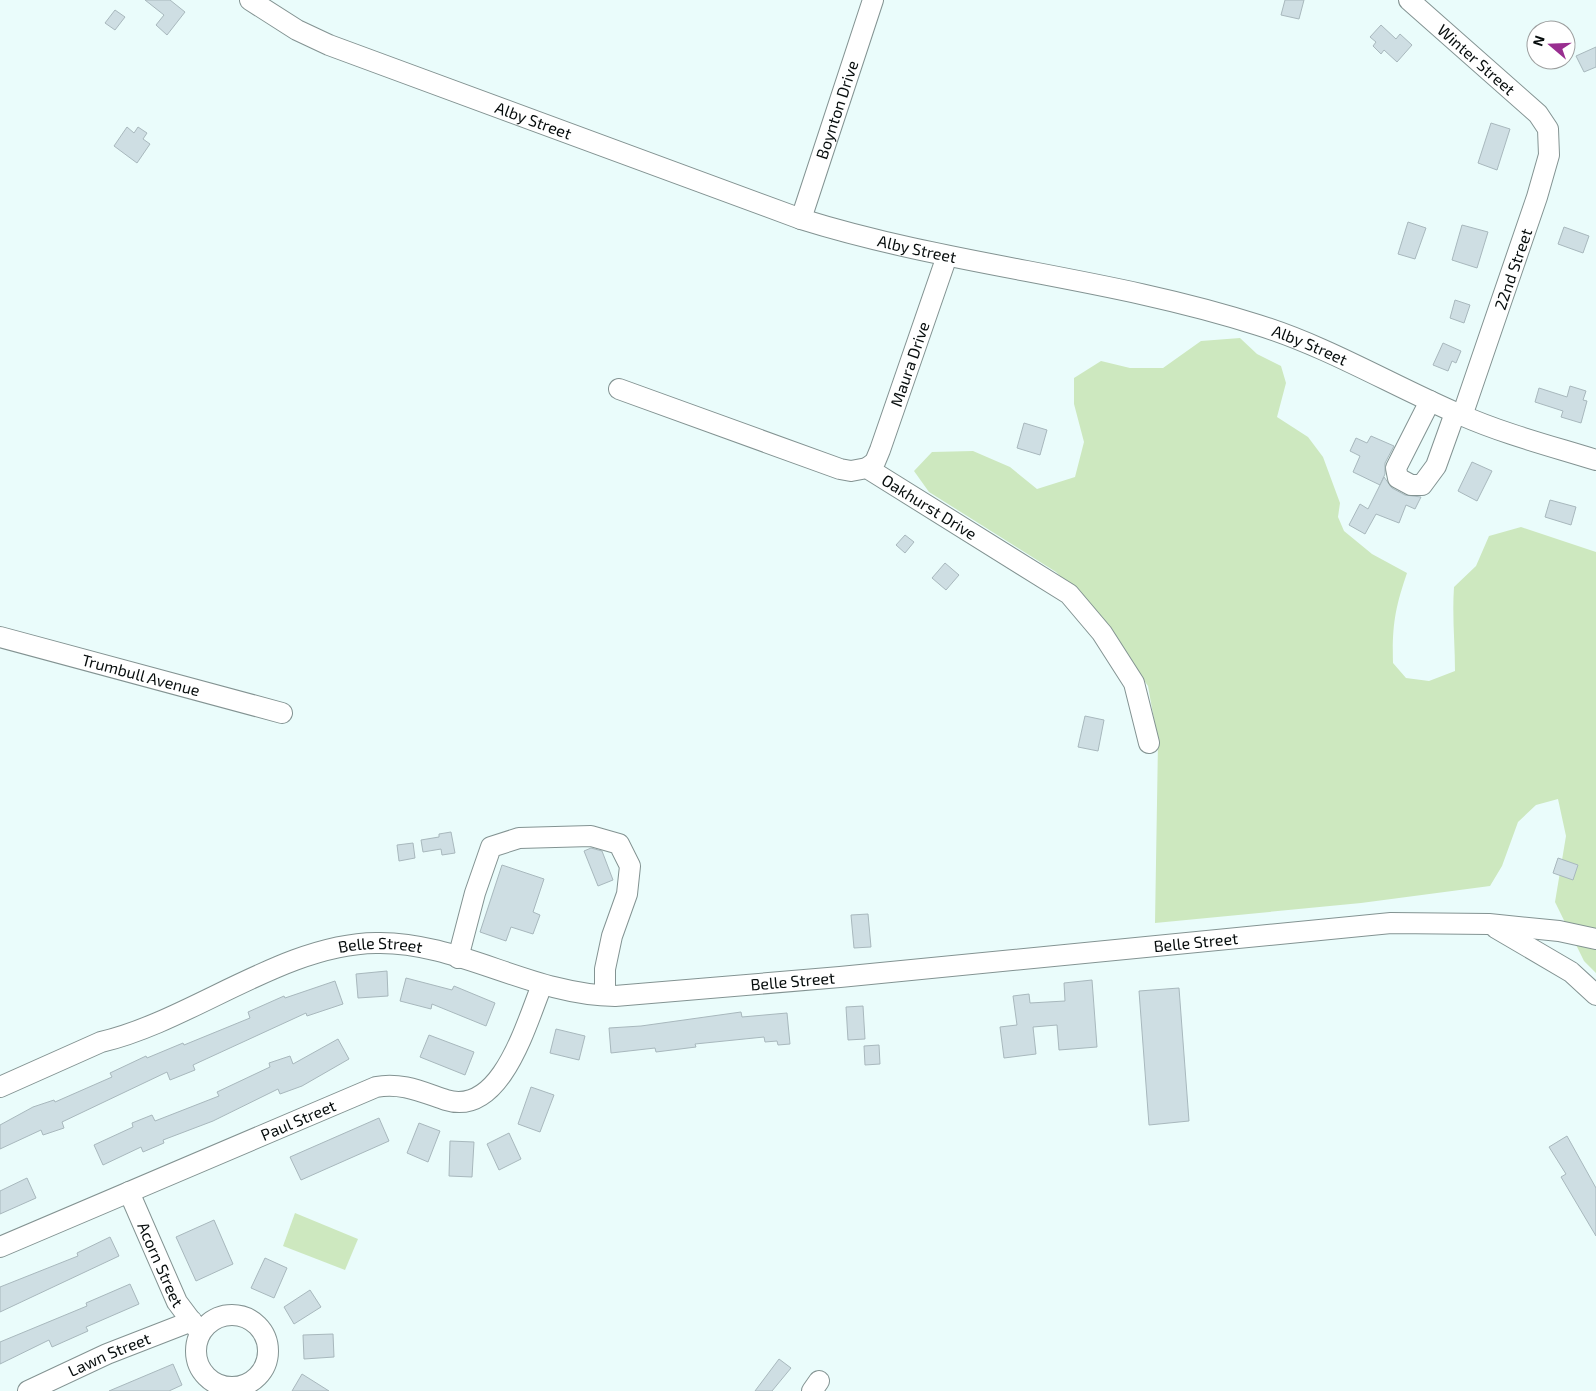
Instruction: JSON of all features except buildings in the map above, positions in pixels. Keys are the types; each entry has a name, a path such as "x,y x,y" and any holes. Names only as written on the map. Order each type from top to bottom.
{"street":[{"name":"Alby Street","path":"250,0 297,30 329,45 801,219 874,240 1133,292 1259,325 1331,353 1459,414 1596,460"},
{"name":"Boynton Drive","path":"801,219 873,0"},
{"name":"Winter Street","path":"1409,0 1544,120"},
{"name":"22nd Street","path":"1430,401 1396,468 1398,478 1411,486 1422,486 1436,466 1459,414 1542,180 1549,155 1550,140 1544,120"},
{"name":"Maura Drive","path":"867,468 875,462 880,450 947,256"},
{"name":"Oakhurst Drive","path":"619,389 840,468 851,471 867,468 1069,594 1102,633 1134,683 1149,743"},
{"name":"Trumbull Avenue","path":"0,637 282,713"},
{"path":"458,958 474,893 491,847 519,838 591,836 619,844 630,866 627,894 612,936 606,969 605,995"},
{"name":"Belle Street","path":"0,1086 101,1042 117,1038 196,1005 310,955 335,947 358,944 399,944 458,958 542,985 579,994 605,995 840,977 1391,923 1489,924 1571,972 1596,995"},
{"path":"1489,924 1559,931 1596,939"},
{"name":"Paul Street","path":"0,1247 376,1087 397,1085 460,1103 478,1099 490,1090 503,1073 542,985"},
{"name":"Acorn Street","path":"129,1192 177,1302 196,1327"},
{"name":"Lawn Street","path":"28,1391 107,1354 196,1327"}],"green space":[{"path":"1240,338 1257,354 1281,366 1286,383 1277,417 1308,437 1323,457 1340,503 1338,517 1344,531 1372,554 1407,573 1395,617 1393,650 1393,663 1406,678 1429,681 1455,671 1454,587 1476,566 1489,536 1521,527 1596,552 1596,973 1584,961 1555,902 1566,836 1558,799 1536,805 1518,822 1502,866 1490,886 1361,903 1155,923 1158,742 1148,686 1098,615 1056,572 929,492 914,471 932,452 973,451 1010,467 1037,489 1075,477 1084,442 1074,404 1074,378 1101,361 1130,368 1163,368 1201,341"},
{"path":"295,1213 358,1239 345,1270 283,1246"}]}
